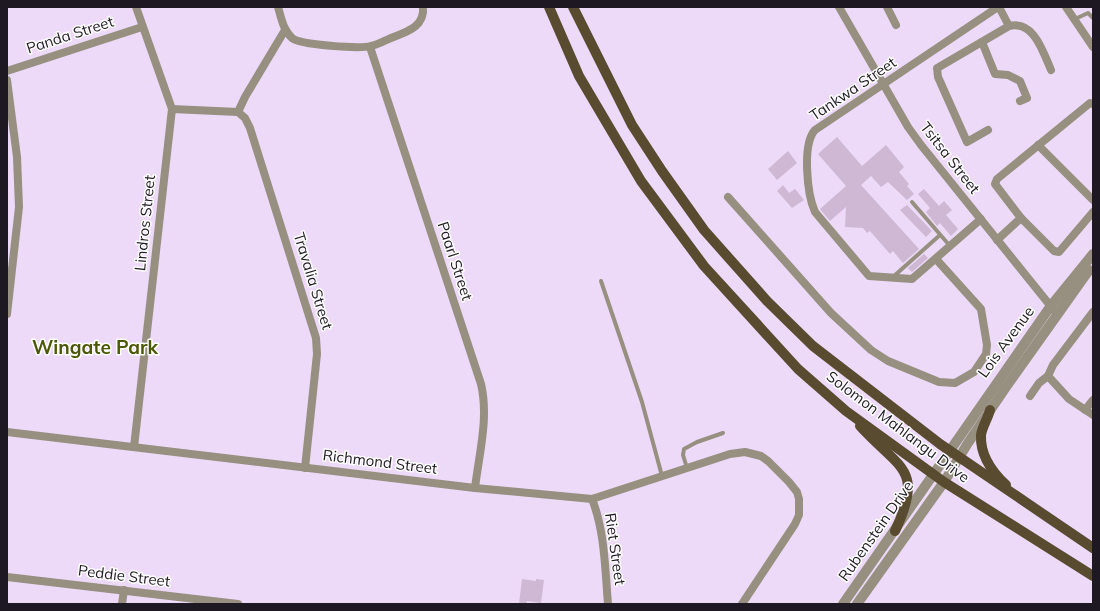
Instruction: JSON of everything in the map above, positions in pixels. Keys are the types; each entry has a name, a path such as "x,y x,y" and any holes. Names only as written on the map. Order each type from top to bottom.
{"main road":[{"name":"Solomon Mahlangu Drive","path":"549,7 579,76 641,181 704,266 798,369 846,411 934,475 1093,576"},
{"name":"Solomon Mahlangu Drive","path":"573,7 632,125 704,230 766,301 813,346 960,458 1093,548"},
{"path":"990,410 981,434 984,456 989,465 1003,481 1029,506"},
{"path":"846,411 874,441 901,466 908,480 909,494 904,513 895,531"}],"street":[{"name":"Lindros Street","path":"134,447 172,109 136,7"},
{"path":"278,7 285,30 292,38 301,42 318,45 370,47 414,28 422,17 423,7"},
{"name":"Tsitsa Street","path":"839,7 921,145 1053,310"},
{"path":"887,7 896,25"},
{"path":"998,7 1009,26"},
{"name":"Tankwa Street","path":"981,220 912,279 873,277 867,274 815,212 808,190 809,140 811,134 815,130 998,7"},
{"path":"1066,7 1093,47"},
{"path":"988,130 967,142 937,72 938,67 1009,26 1015,25 1022,26 1034,35 1051,70"},
{"name":"Panda Street","path":"7,71 142,27"},
{"path":"172,109 238,112 245,97 285,30"},
{"path":"982,42 995,74 1008,75 1020,81 1027,98 1020,101"},
{"name":"Paarl Street","path":"370,47 484,396 484,418 475,488"},
{"path":"7,80 17,157 19,207 7,314"},
{"path":"1093,104 1090,103 1038,145 997,179 995,184 1021,218 1054,251 1059,252 1093,212"},
{"name":"Travalia Street","path":"238,112 245,118 250,128 316,338 317,354 305,468"},
{"path":"1038,145 1093,200"},
{"path":"728,197 831,313 870,350 888,361 939,382 955,383 963,380 974,372 986,354 986,338 981,309 936,259"},
{"path":"997,240 1021,218"},
{"name":"Lois Avenue","path":"934,475 987,395 1053,310 1093,254"},
{"name":"Lois Avenue","path":"960,458 1053,310 1093,265"},
{"path":"1030,396 1039,383 1048,376 1053,365 1093,312"},
{"path":"1048,376 1069,399 1093,415"},
{"path":"1085,410 1093,400"},
{"name":"Richmond Street","path":"7,432 475,488 592,499 730,454 745,452 761,456 773,466 797,492 800,508 795,524 742,604"},
{"name":"Rubenstein Drive","path":"857,604 960,458"},
{"name":"Rubenstein Drive","path":"843,604 934,475"},
{"name":"Riet Street","path":"592,499 601,529 608,604"},
{"name":"Peddie Street","path":"7,577 238,604"},
{"path":"122,604 124,590"}],"lane":[{"path":"1074,19 1086,13 1093,18"},
{"path":"912,202 950,246"},
{"path":"892,278 940,235"},
{"path":"601,280 642,402 662,476"},
{"path":"688,468 683,455 684,449 697,442 723,433"}],"building":[{"path":"837,137 862,166 886,145 904,167 899,172 909,184 907,186 914,194 907,200 888,182 881,187 871,176 861,185 919,249 903,263 893,251 890,254 870,231 867,233 863,228 845,227 846,207 830,221 820,209 846,186 818,154"},
{"path":"788,151 797,163 777,180 768,169"},
{"path":"783,185 789,193 795,189 804,200 792,208 777,191"},
{"path":"924,189 939,206 944,201 952,210 946,215 958,229 951,236 940,223 937,226 926,212 930,208 918,194"},
{"path":"907,205 932,231 926,237 900,210"},
{"path":"924,254 928,258 912,272 908,268"},
{"path":"522,579 536,581 536,579 544,580 541,603 527,601 526,604 519,604"}],"district":[{"name":"Wingate Park","path":"95,347"}]}
